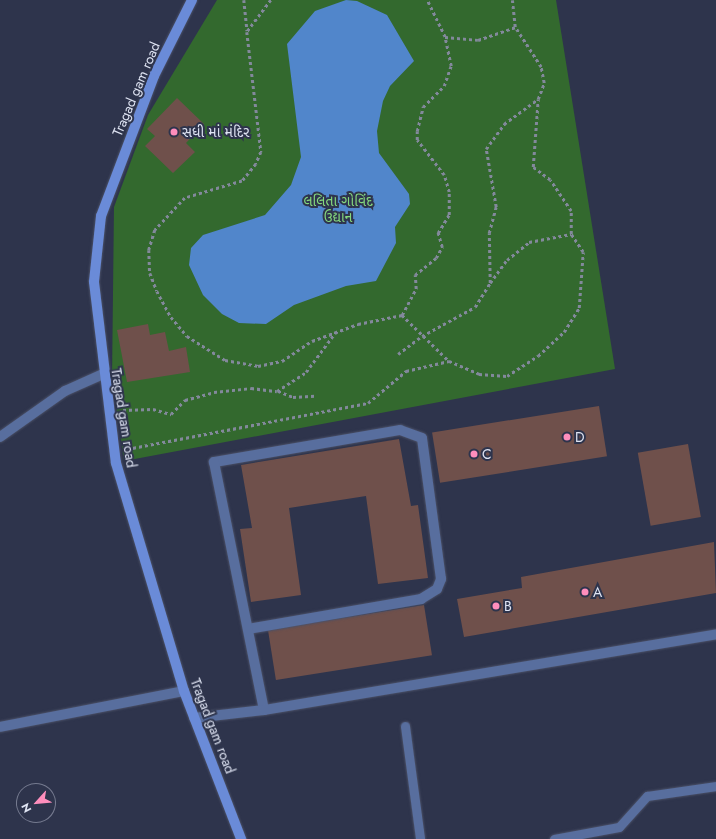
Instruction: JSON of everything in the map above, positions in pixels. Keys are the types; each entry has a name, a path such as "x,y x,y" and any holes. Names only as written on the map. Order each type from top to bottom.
{"street":[{"name":"Tragad gam road","path":"192,0 154,76 101,216 94,282 103,374 116,463 184,692 241,839"},
{"path":"0,437 65,391 103,374"},
{"path":"248,629 421,599 437,589 441,579 422,438 400,430 214,462 264,710"},
{"path":"194,718 264,710 716,634"},
{"path":"0,727 184,692"}],"lane":[{"path":"405,726 420,839"},
{"path":"554,839 619,826 647,796 716,786"}],"path":[{"path":"244,0 261,152 256,164 242,181 185,198 167,214 155,230 149,250 150,273 171,317 199,346 225,360 258,366 282,361 312,341 358,324 402,315 416,290 415,275 436,258 442,247 438,233 449,215 449,192 444,175 417,140 417,131 424,107 444,86 450,74 445,37 427,0"},
{"path":"247,32 271,0"},
{"path":"402,315 449,361 479,374 507,376 538,356 564,332 579,308 584,277 583,252 571,234 571,211 550,180 533,167 538,99 544,82 541,67 515,27 512,0"},
{"path":"445,37 478,40 515,27"},
{"path":"490,283 490,232 496,207 486,149 504,124 538,99"},
{"path":"398,354 422,336 475,307 507,260 529,242 571,234"},
{"path":"277,391 306,372 335,333"},
{"path":"121,450 368,403 406,371 449,361"},
{"path":"117,410 154,409 172,414 185,400 214,392 251,388 277,391 294,397 315,396"}],"green space":[{"name":"લલિતા ગોવિંદ ઉદ્યાન","path":"217,0 556,0 615,369 124,461 112,379 114,207 148,115"}],"water":[{"path":"346,0 357,1 387,15 414,61 390,86 383,101 377,131 379,153 409,194 410,204 395,227 396,243 376,281 346,286 294,305 266,324 239,323 222,314 203,295 189,265 191,248 203,235 265,215 291,185 301,157 287,44 315,11"}],"building":[{"name":"સધી માં મંદિર","path":"177,98 204,124 186,143 195,152 173,173 145,146 155,136 147,129"},
{"path":"148,324 150,335 165,332 169,351 186,347 190,372 127,382 117,330"},
{"path":"599,406 607,456 440,483 432,432"},
{"path":"399,439 411,506 418,505 428,578 378,584 366,496 289,508 301,595 251,602 240,529 252,528 241,465"},
{"path":"688,444 701,517 651,526 638,453"},
{"path":"714,542 716,593 464,637 457,599 522,588 521,577"},
{"path":"424,605 432,655 276,680 268,630"}],"place":[{"name":"સધી માં મંદિર","path":"174,132"},
{"name":"D","path":"567,437"},
{"name":"C","path":"474,454"},
{"name":"A","path":"585,592"},
{"name":"B","path":"496,606"}]}
